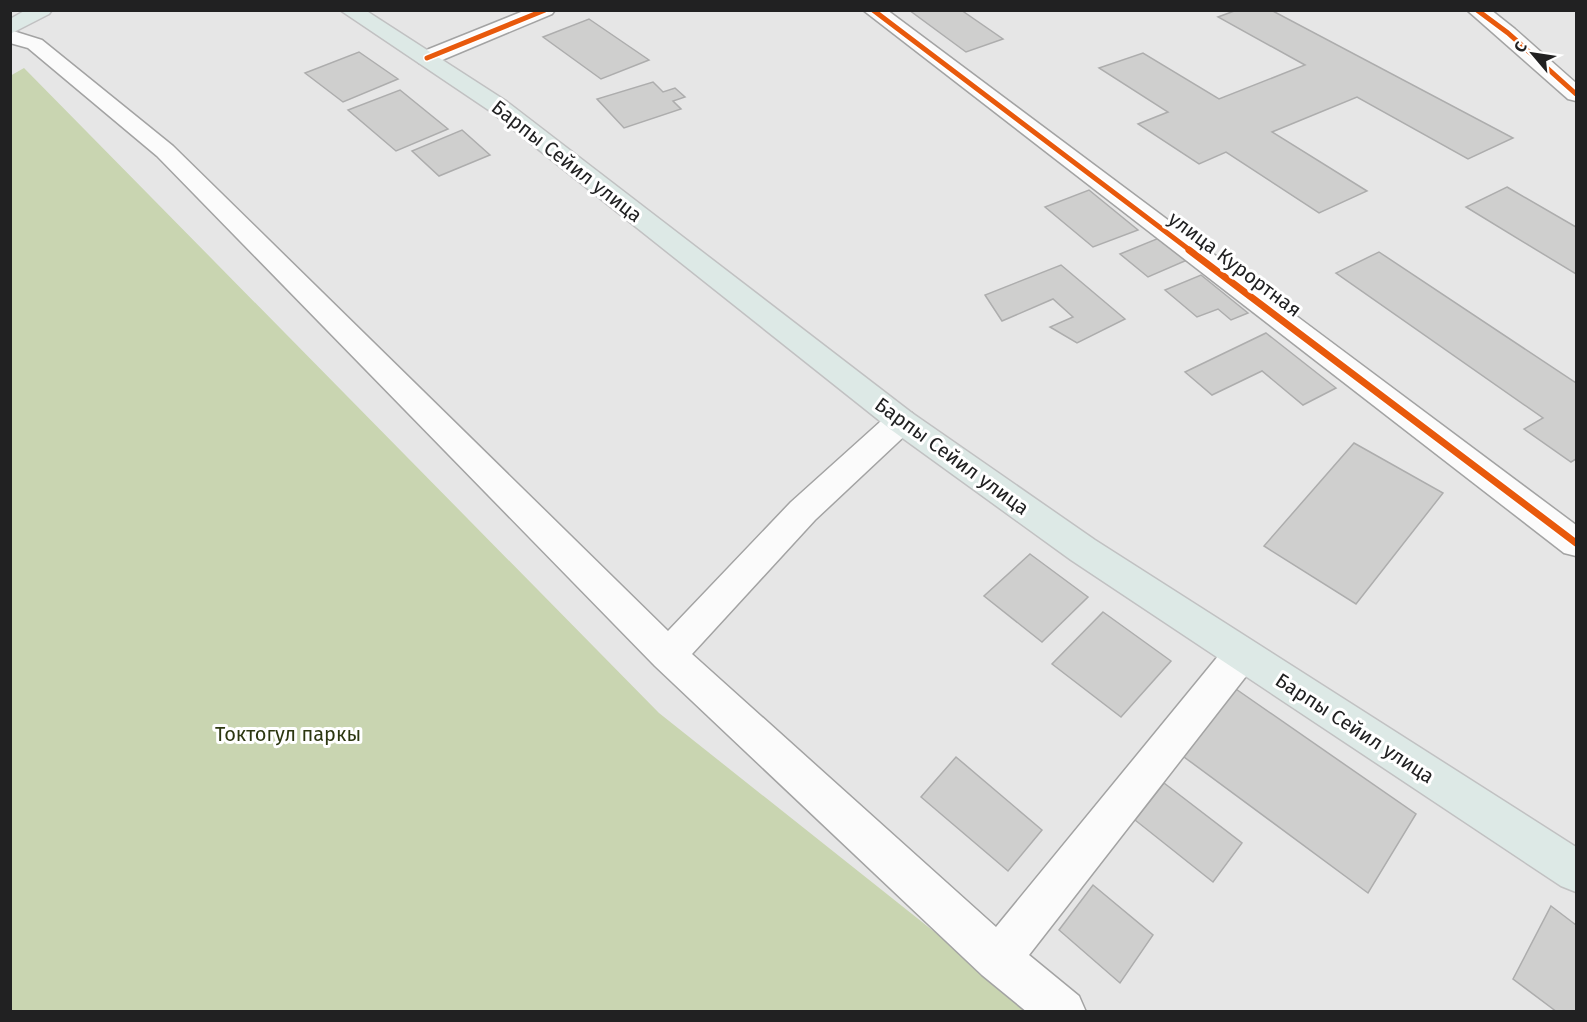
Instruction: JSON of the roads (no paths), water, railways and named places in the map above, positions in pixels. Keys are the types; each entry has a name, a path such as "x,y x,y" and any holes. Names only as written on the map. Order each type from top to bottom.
{"main road":[{"path":"10,28 42,10"},
{"name":"Барпы Сейил улица","path":"350,10 498,106 901,421 1083,550 1241,655 1576,870"}],"street":[{"path":"427,58 545,10"},
{"name":"улица Курортная","path":"873,10 1576,543"},
{"path":"1477,10 1508,33 1576,94"},
{"path":"10,36 35,44 165,151 668,655 998,959 1063,1011"},
{"path":"668,655 803,511 901,421"},
{"path":"998,959 1241,655"}],"park label":[{"name":"Токтогул паркы","path":"288,734"}]}
